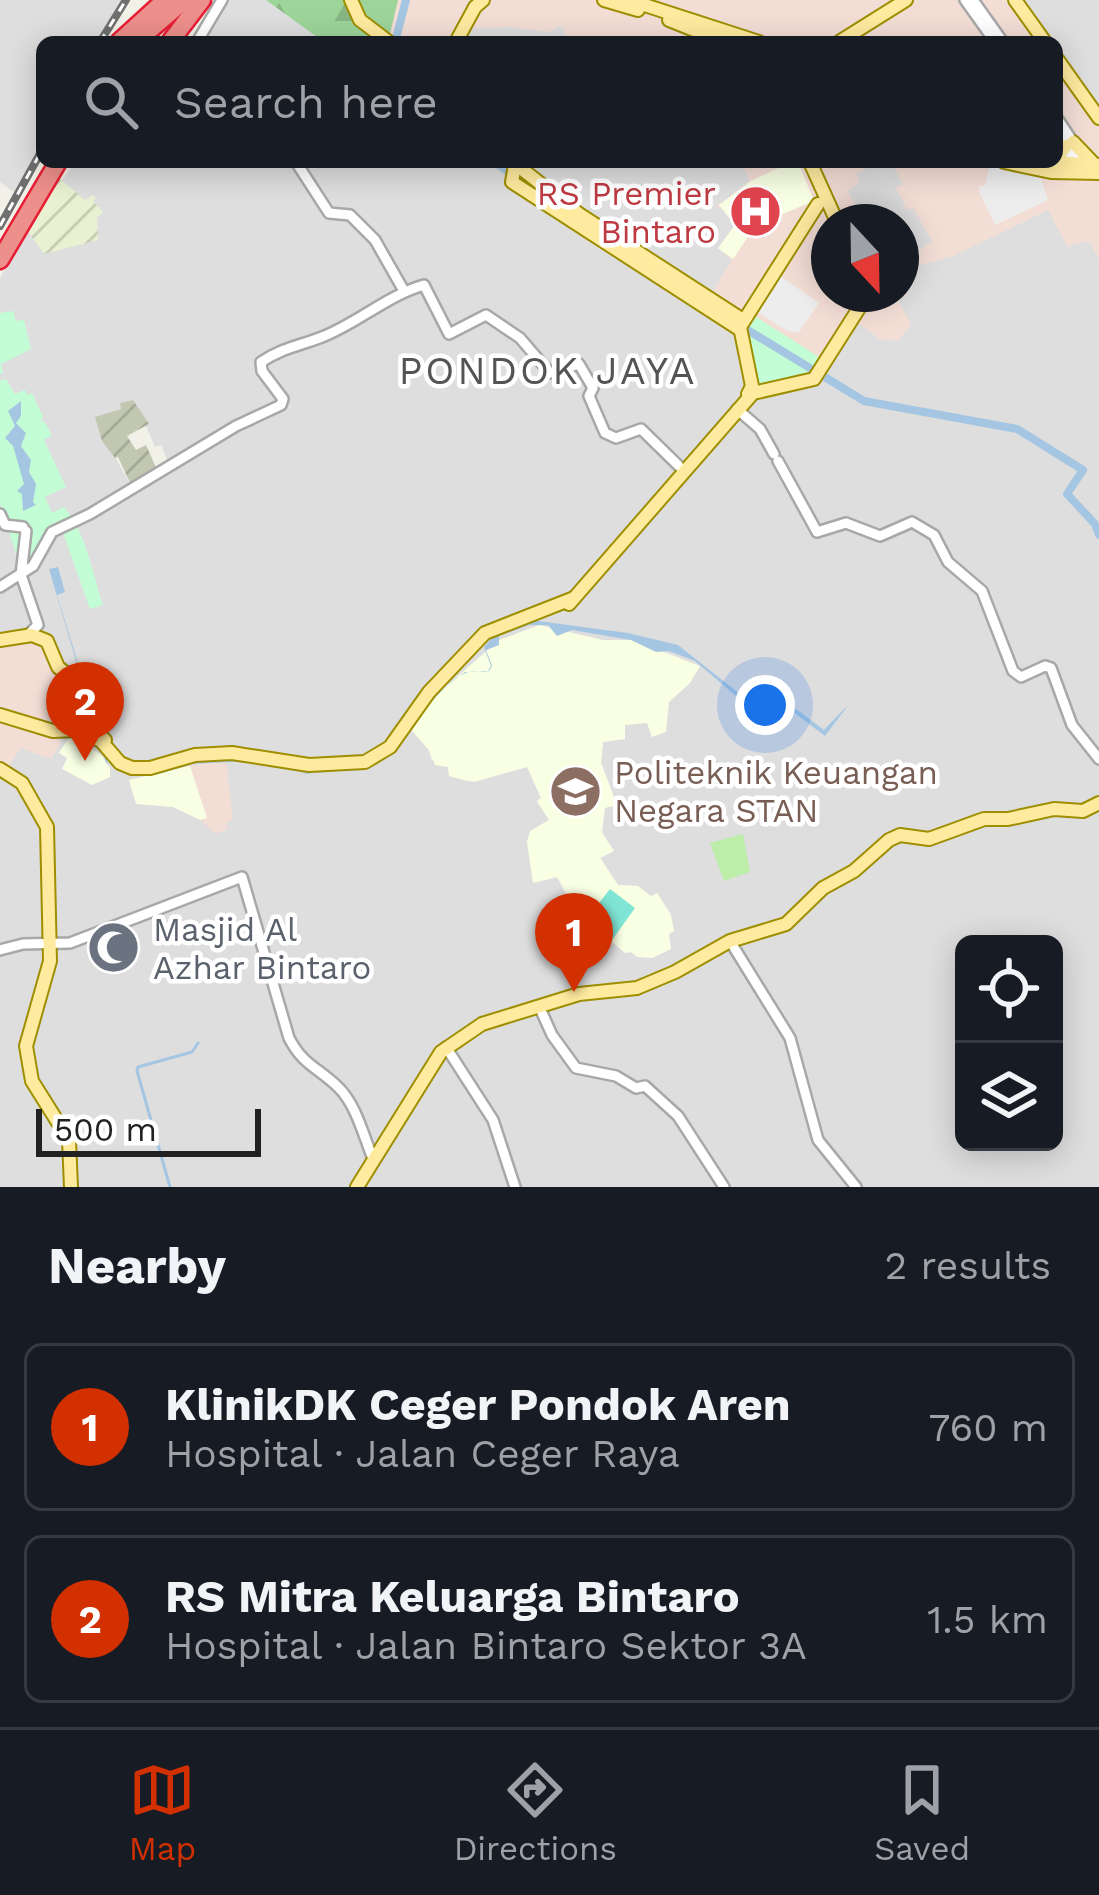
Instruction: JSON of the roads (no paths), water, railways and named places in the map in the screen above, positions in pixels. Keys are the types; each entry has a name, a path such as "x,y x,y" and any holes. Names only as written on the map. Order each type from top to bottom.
{"highway":[{"path":"137,33 164,0"},
{"path":"137,33 175,0"},
{"path":"137,33 185,0"},
{"path":"175,36 207,0"},
{"path":"187,36 207,0"},
{"path":"0,247 53,168"},
{"path":"0,260 53,168"}],"main road":[{"path":"349,0 358,24 376,36"},
{"path":"458,36 483,0"},
{"path":"604,0 707,28"},
{"path":"629,0 727,36"},
{"path":"844,36 897,0"},
{"path":"845,36 906,0"},
{"path":"1015,0 1041,36"},
{"path":"456,36 465,15 460,1"},
{"path":"1063,67 1099,118"},
{"path":"1063,165 1097,169"},
{"path":"1063,165 1097,169"},
{"path":"512,168 737,322 756,388"},
{"path":"809,168 826,204"},
{"path":"737,322 810,220"},
{"path":"0,640 39,633 58,667 78,687 95,734 127,766 146,768 195,755 232,754 313,766 365,762 389,747 445,674 474,646 509,624 567,606 756,388 817,374 857,312"},
{"path":"0,715 53,731 95,734"},
{"path":"0,769 22,783 46,824 51,945 49,967 27,1036 27,1060 34,1084 68,1138 71,1187"},
{"path":"357,1187 446,1047 486,1022 579,994 637,988 730,941 791,921 823,888 854,871 895,836 933,838 984,819 1053,809 1083,811 1099,803"}],"street":[{"path":"201,36 222,0"},
{"path":"969,0 995,36"},
{"path":"300,168 329,213 349,214 375,240 404,291"},
{"path":"0,587 33,566 52,532 281,405 282,397 262,371 261,362 289,345 325,336 404,291 425,285 448,334 486,315 520,338 550,373 576,364 593,388 589,395 605,433 616,438 640,429 684,472"},
{"path":"739,407 760,429 818,532 846,523 880,536 920,524 934,535 948,562 982,591 1018,676 1051,668 1072,725 1099,759"},
{"path":"0,514 5,525 26,529 21,574 39,633"},
{"path":"0,950 92,935 242,877 289,1038 302,1061 347,1099 374,1159"},
{"path":"730,941 790,1038 818,1140 856,1187"},
{"path":"538,1006 576,1068 618,1076 636,1088 645,1086 677,1116 724,1187"},
{"path":"446,1047 493,1120 515,1187"}],"waterway":[{"path":"397,36 406,0"},
{"path":"503,168 559,205"},
{"path":"741,326 864,401 1017,429 1083,470 1067,494 1095,524 1099,535"},
{"path":"170,1187 137,1071 192,1052 198,1043"}],"railway":[{"path":"104,36 126,0"},
{"path":"0,226 36,161"}],"place":[{"name":"RS Premier Bintaro","path":"755,212"},
{"name":"RS Mitra Keluarga Bintaro","path":"85,761"},
{"name":"Politeknik Keuangan Negara STAN","path":"575,791"},
{"name":"Masjid Al Azhar Bintaro","path":"114,948"},
{"name":"KlinikDK Ceger Pondok Aren","path":"574,992"}],"district":[{"name":"PONDOK JAYA","path":"548,370"}]}
